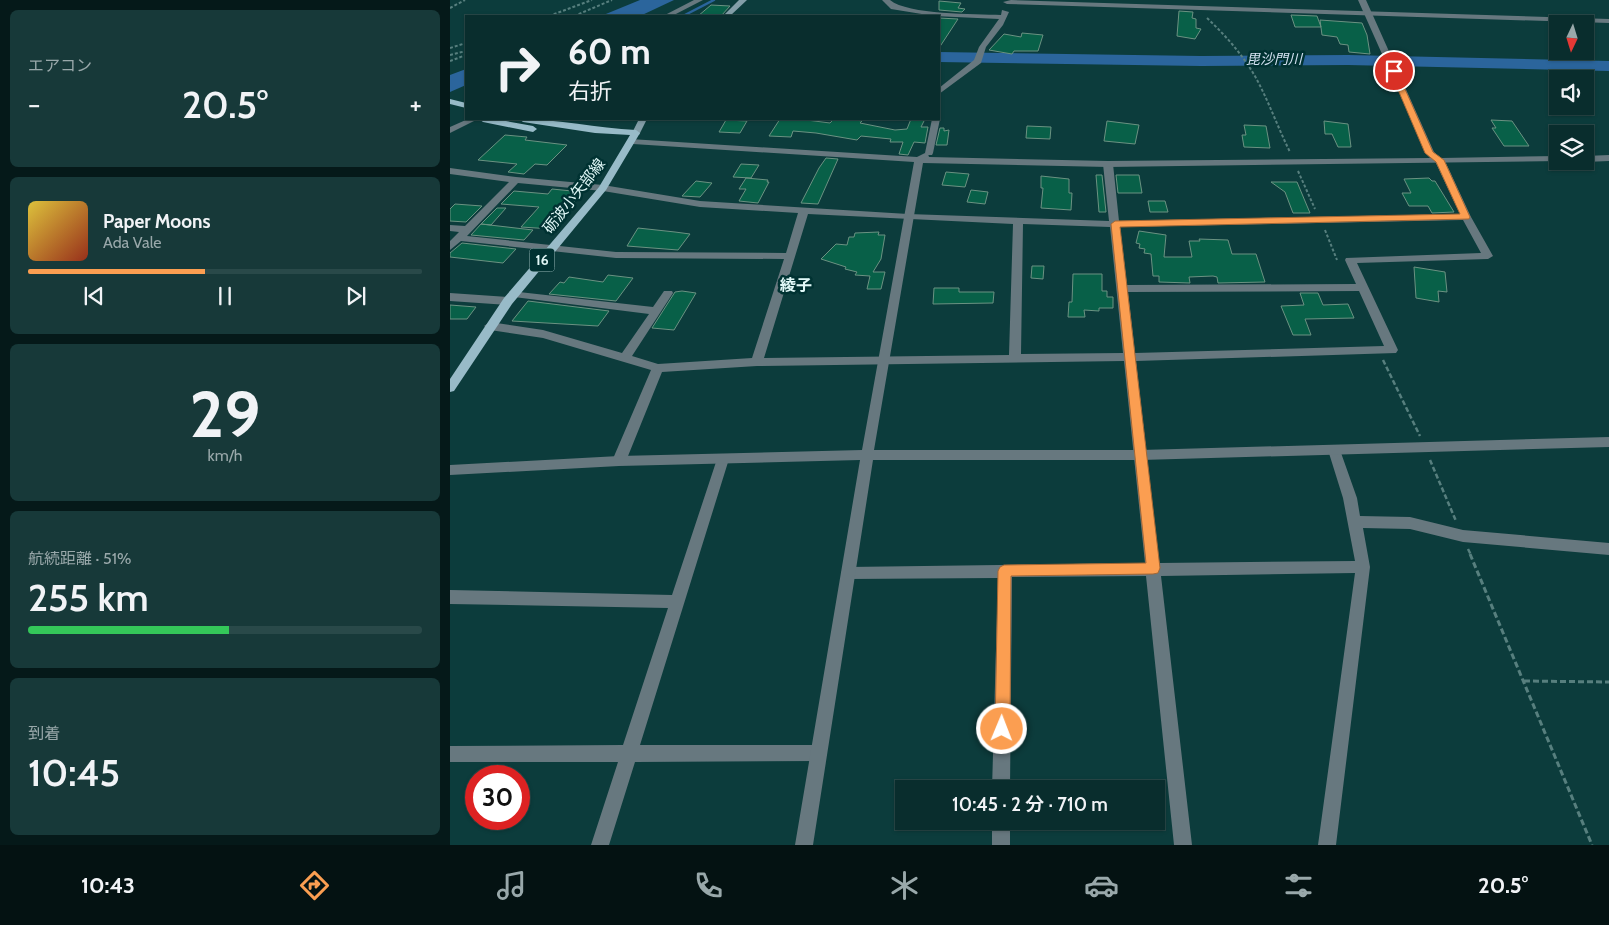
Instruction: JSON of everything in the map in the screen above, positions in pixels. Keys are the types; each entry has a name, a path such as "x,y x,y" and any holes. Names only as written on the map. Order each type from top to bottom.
{"main road":[{"path":"727,15 743,0"},
{"path":"450,101 465,106"},
{"path":"450,110 465,115"},
{"name":"砺波小矢部線","path":"450,388 511,297 602,188 634,137 533,129 488,120"},
{"path":"530,120 634,137 642,120"}],"street":[{"path":"669,15 699,0"},
{"path":"886,0 894,7 934,14 1004,17"},
{"path":"490,326 543,334 658,368 756,362 1131,357 1392,350 1350,260 1488,256 1466,217 1440,160 1430,153 1362,0"},
{"path":"940,91 978,61 979,50 1004,17 1008,1 1609,22"},
{"path":"450,130 472,120"},
{"path":"804,845 867,455 908,217 936,120"},
{"path":"634,137 924,157 1108,164 1549,159"},
{"path":"1594,151 1609,151"},
{"path":"924,157 1549,152"},
{"path":"1594,159 1609,158"},
{"path":"1108,164 1131,357 1183,845"},
{"path":"450,171 516,180 602,188 700,204 908,217 1115,224 1466,217"},
{"path":"450,247 516,180"},
{"path":"756,362 804,210"},
{"path":"1015,358 1018,221"},
{"path":"450,228 466,230"},
{"path":"459,238 616,255 789,256"},
{"path":"1123,289 1363,288"},
{"path":"625,358 668,293"},
{"path":"450,297 511,297 656,311"},
{"path":"619,460 658,368"},
{"path":"450,470 619,460 867,455 1141,455 1609,442"},
{"path":"1327,845 1363,567 1350,498 1334,450"},
{"path":"600,845 723,459"},
{"path":"1354,522 1410,523 1462,536 1609,549"},
{"path":"848,573 1363,567"},
{"path":"1001,780 1004,571"},
{"path":"450,597 676,602"},
{"path":"450,754 819,753"},
{"path":"1001,830 1001,845"}],"path":[{"path":"450,8 465,0"},
{"path":"552,15 592,0"},
{"path":"576,15 612,0"},
{"path":"1197,8 1226,36 1250,68"},
{"path":"450,48 465,43"},
{"path":"450,55 465,52"},
{"path":"450,61 465,55"},
{"path":"1524,680 1609,682"}],"water":[{"path":"640,0 674,0 642,15 603,15"},
{"path":"465,69 465,85 450,92 450,75"}],"building":[{"path":"939,1 961,3 958,8 965,9 962,12 939,10"},
{"path":"711,5 730,6 722,15 699,15"},
{"path":"1179,11 1193,12 1192,18 1196,19 1196,28 1201,29 1195,39 1177,36"},
{"path":"1291,15 1317,16 1321,27 1295,27"},
{"path":"940,18 958,19 940,46"},
{"path":"1320,20 1362,23 1367,35 1370,54 1349,52 1348,45 1340,44 1337,37 1322,35"},
{"path":"1022,33 1043,35 1038,51 1014,51 1012,54 989,50 1004,34 1021,37"},
{"path":"726,120 747,121 740,133 719,132"},
{"path":"779,120 807,120 830,123 833,120 856,120 862,121 860,123 895,130 907,129 911,120 924,120 921,127 928,127 925,143 914,142 908,155 899,154 903,142 890,142 891,139 861,136 857,140 793,131 791,137 769,136"},
{"path":"1491,120 1512,121 1529,146 1504,146 1492,128 1496,128"},
{"path":"1107,121 1139,125 1135,144 1104,141"},
{"path":"1324,121 1348,124 1351,147 1338,147 1332,134 1325,134"},
{"path":"1244,125 1266,126 1270,148 1244,147 1242,135 1246,135"},
{"path":"1027,126 1051,127 1050,139 1026,138"},
{"path":"940,128 944,128 944,131 949,130 947,145 936,145"},
{"path":"505,135 527,137 525,140 567,145 547,165 535,164 524,174 508,172 517,164 478,160"},
{"path":"826,158 838,159 818,204 801,203 819,168"},
{"path":"741,164 759,165 751,178 733,177"},
{"path":"946,172 969,174 965,187 942,185"},
{"path":"1096,175 1102,175 1106,212 1099,212"},
{"path":"1116,175 1139,175 1142,193 1118,193"},
{"path":"1041,176 1069,179 1069,193 1072,193 1071,210 1041,208 1043,188 1041,188"},
{"path":"746,178 768,180 767,182 769,182 758,203 739,201 746,189 739,189"},
{"path":"1429,178 1435,181 1454,212 1432,213 1428,206 1409,206 1402,193 1411,193 1404,179"},
{"path":"696,181 712,183 700,197 682,196"},
{"path":"1271,182 1297,182 1310,213 1293,213 1285,192"},
{"path":"552,189 582,192 552,229 521,227 539,207 501,204 514,191 548,194"},
{"path":"971,190 988,192 985,204 967,202"},
{"path":"1148,201 1165,201 1168,212 1150,212"},
{"path":"455,204 482,206 466,222 450,221 450,209"},
{"path":"497,208 506,208 491,225 481,224"},
{"path":"481,224 533,230 524,240 471,235"},
{"path":"638,228 690,234 678,250 627,246"},
{"path":"1139,231 1166,235 1164,257 1192,257 1189,241 1200,241 1199,239 1228,240 1232,254 1256,254 1265,282 1218,283 1217,277 1213,276 1189,277 1190,283 1159,282 1159,276 1153,276 1151,254 1144,253 1145,249 1139,248 1140,244 1136,243"},
{"path":"879,232 878,235 885,235 881,259 873,272 885,272 881,289 867,289 870,276 855,275 857,272 821,259 836,244 847,245 849,237 854,237 855,233"},
{"path":"462,243 516,249 503,263 450,257 450,253"},
{"path":"1032,266 1044,266 1043,279 1031,278"},
{"path":"1414,267 1445,272 1447,292 1438,291 1439,302 1416,298"},
{"path":"1073,274 1102,274 1102,291 1107,291 1107,297 1113,297 1113,308 1099,308 1099,311 1084,310 1085,317 1068,317 1069,302 1072,302"},
{"path":"608,275 633,278 616,301 549,294 560,282 564,283 569,277 603,282"},
{"path":"934,288 959,288 959,292 994,292 993,303 933,304"},
{"path":"675,292 696,293 674,330 652,328"},
{"path":"1300,293 1318,293 1323,305 1348,304 1354,318 1305,319 1311,335 1293,335 1281,306 1304,305"},
{"path":"528,301 609,311 598,326 512,321"},
{"path":"450,305 476,307 467,319 450,319"}],"waterway":[{"path":"685,15 714,0"},
{"name":"毘沙門川","path":"940,57 1201,61 1348,60 1609,66"}],"district":[{"name":"綾子","path":"796,285"}],"route":[{"path":"1002,729 1004,571 1153,568 1115,224 1466,217 1440,160 1430,153 1394,71"}]}
